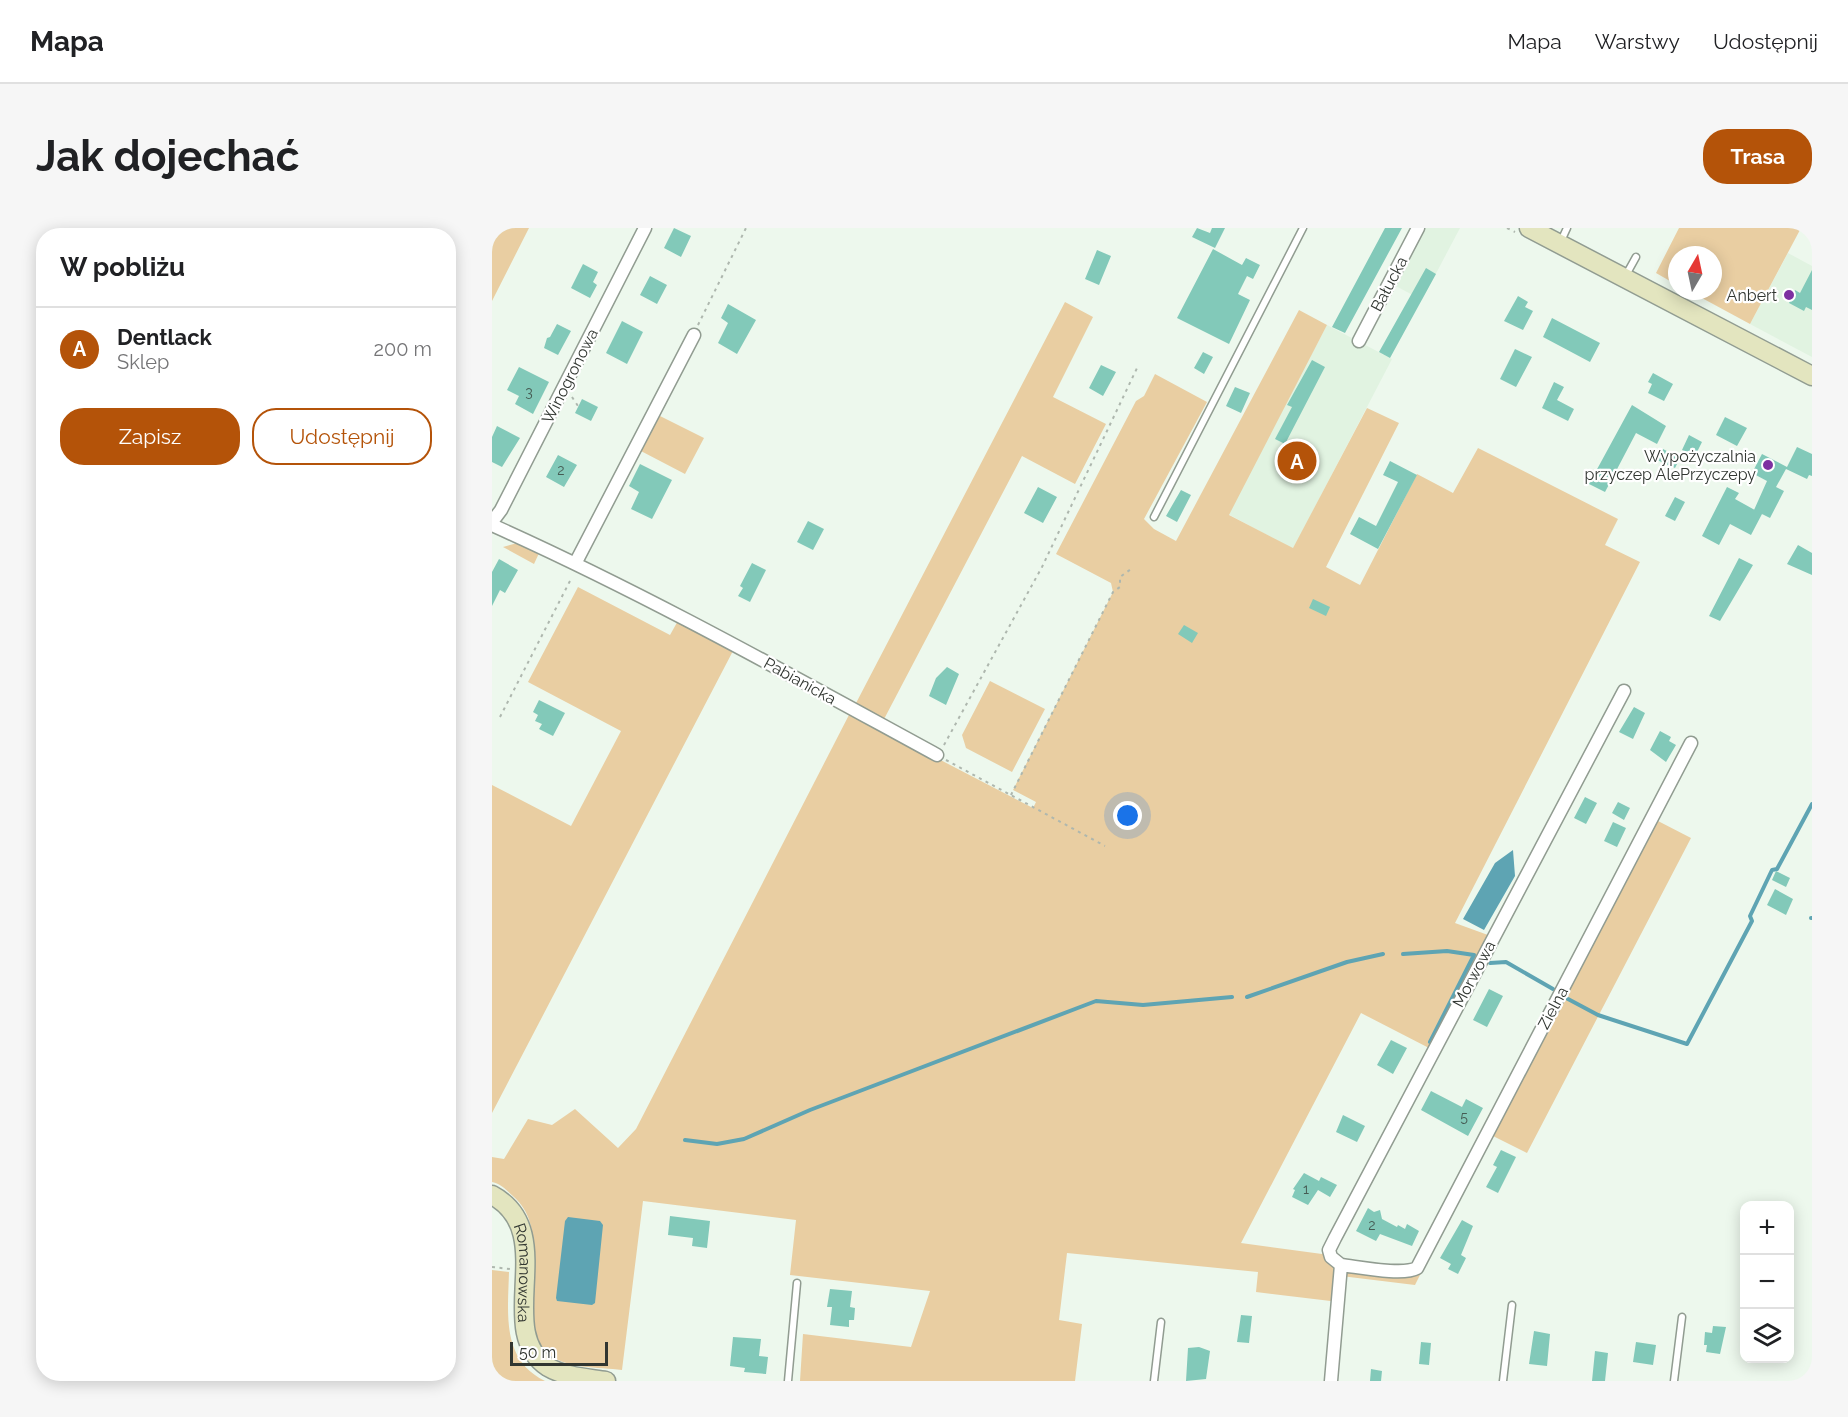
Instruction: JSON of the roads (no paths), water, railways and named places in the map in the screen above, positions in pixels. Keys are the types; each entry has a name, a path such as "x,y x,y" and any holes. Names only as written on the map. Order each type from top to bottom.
{"main road":[{"path":"1528,228 1563,236 1624,278 1812,376"},
{"name":"Romanowska","path":"492,1195 509,1207 522,1234 520,1322 529,1349 552,1369 606,1381"}],"street":[{"name":"Winogronowa","path":"492,523 506,500 645,228"},
{"name":"Bałucka","path":"1359,341 1418,228"},
{"path":"576,562 693,335"},
{"name":"Pabianicka","path":"492,523 576,562 681,616 937,755"},
{"name":"Morwowa","path":"1331,1381 1336,1261 1329,1250 1624,691"},
{"name":"Zielna","path":"1336,1261 1412,1271 1417,1268 1691,743"}],"lane":[{"path":"1154,517 1303,228"},
{"path":"1624,278 1636,257"},
{"path":"788,1381 798,1283"},
{"path":"1503,1381 1512,1305"},
{"path":"1674,1381 1682,1317"},
{"path":"1154,1381 1161,1322"}],"water":[{"path":"1513,850 1515,876 1484,930 1463,919 1495,863"},
{"path":"568,1217 600,1221 603,1225 595,1303 592,1305 557,1301 556,1298 565,1221"}],"waterway":[{"path":"1568,999 1598,1015 1687,1044 1752,921 1750,916 1772,870 1777,869 1812,804"},
{"path":"1403,954 1447,951 1474,955 1430,1042"},
{"path":"1247,997 1347,962 1383,954"},
{"path":"1490,963 1506,962 1553,989"},
{"path":"685,1140 717,1144 744,1139 810,1110 1096,1001 1143,1005 1232,997"}],"place":[{"name":"Anbert","path":"1789,295"},
{"name":"Dentlack","path":"1297,461"},
{"name":"Wypożyczalnia przyczep AlePrzyczepy","path":"1768,465"}]}
